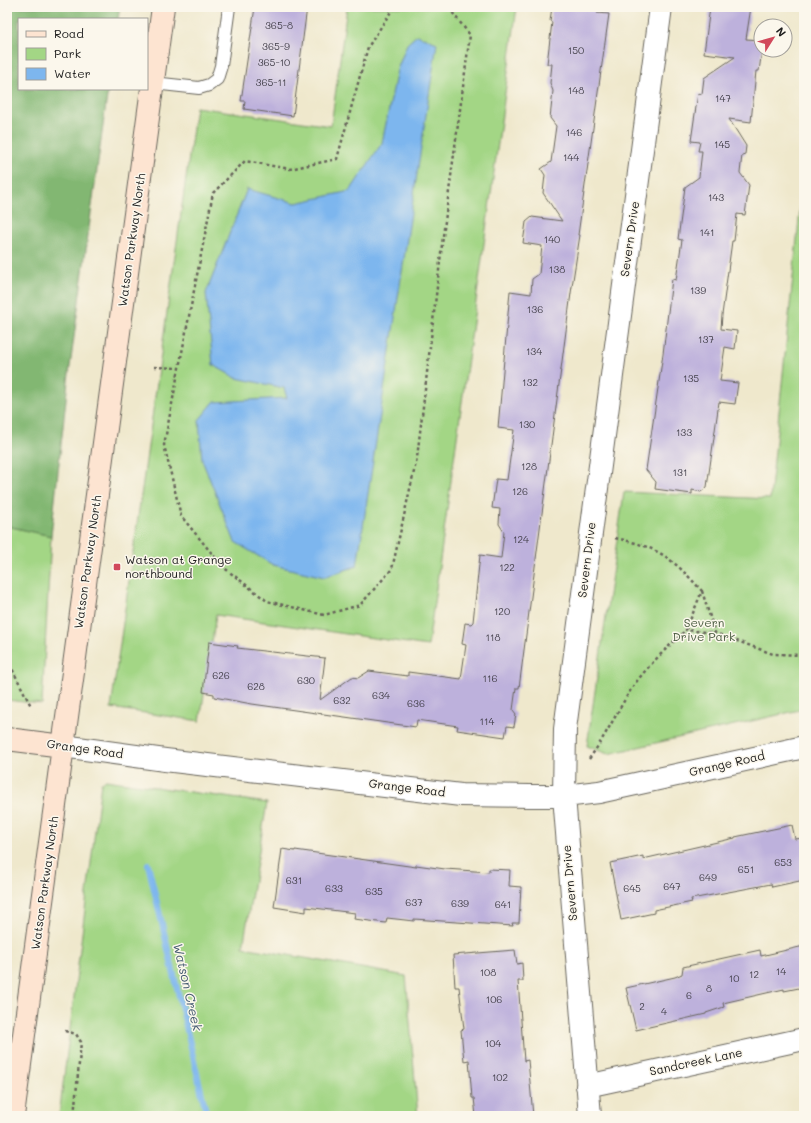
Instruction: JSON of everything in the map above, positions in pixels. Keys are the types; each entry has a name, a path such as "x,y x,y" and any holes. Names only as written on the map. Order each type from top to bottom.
{"main road":[{"name":"Watson Parkway North","path":"13,1116 163,7"},
{"name":"Grange Road","path":"7,739 63,746"}],"street":[{"name":"Severn Drive","path":"590,1116 564,796 565,729 661,7"},
{"name":"Grange Road","path":"63,746 164,760 461,795 492,797 564,796 623,788 804,747"},
{"name":"Sandcreek Lane","path":"587,1086 804,1039"}],"lane":[{"path":"153,83 199,88 209,85 217,79 221,66 229,7"}],"path":[{"path":"394,7 368,47 337,158 290,169 245,161 213,193 164,445 181,516 223,568 267,601 324,615 360,605 392,569 417,458 443,236 470,35 448,7"},
{"path":"154,367 178,368"},
{"path":"615,538 640,543 659,552 681,568 702,590 715,633"},
{"path":"589,759 604,739 630,690 686,630 702,590"},
{"path":"686,630 715,633 773,654 804,655"},
{"path":"7,659 31,706"},
{"path":"65,1031 76,1034 81,1042 74,1116"}],"green space":[{"path":"7,7 120,7 118,18 18,18 18,90 108,90 68,381 51,536 7,526"},
{"path":"347,7 517,7 428,646 216,615 200,721 111,708 196,107 331,126"},
{"name":"Severn Drive Park","path":"804,171 804,709 608,754 587,746 624,492 770,499"},
{"path":"7,526 51,536 42,704 7,700"},
{"path":"106,780 267,803 243,947 406,976 418,1116 59,1116 101,783"}],"water":[{"path":"417,35 437,43 357,566 324,577 273,565 235,542 202,460 199,420 214,402 287,398 284,388 236,378 213,365 206,293 247,189 296,203 350,191 382,143 397,70 407,44"}],"building":[{"path":"255,7 307,7 293,116 244,109 245,101 241,101"},
{"path":"552,7 598,7 597,13 609,14 578,235 580,235 519,688 516,688 513,710 516,714 514,727 507,726 505,737 457,730 458,726 417,720 416,727 252,704 214,697 214,694 203,692 209,642 238,646 237,648 325,658 320,700 352,677 358,678 369,671 408,676 408,672 461,679 466,645 462,644 465,623 471,624 473,622 480,555 501,558 504,532 499,524 500,509 492,508 496,479 507,480 514,430 498,428 510,291 531,294 532,279 539,274 542,246 523,243 526,222 532,217 562,221 543,193 545,175 541,169 551,162 556,126 550,118 553,91 550,83 552,64 547,64 552,22 550,21"},
{"path":"710,7 751,7 746,39 753,39 753,58 761,58 759,71 756,71 751,122 729,119 746,146 745,154 742,155 740,173 749,185 745,215 737,214 734,241 732,241 721,329 737,331 735,349 725,347 720,381 738,383 735,404 719,402 707,487 701,492 692,490 692,494 655,489 656,482 646,470 672,279 676,280 682,240 678,239 685,187 699,177 702,151 698,151 700,142 691,141 698,93 702,94 704,78 735,57 704,53"},
{"path":"792,825 795,839 804,838 804,880 772,887 771,884 691,899 692,902 654,910 654,913 621,920 610,863 643,856 643,859"},
{"path":"282,849 416,867 416,865 445,869 489,872 489,869 510,870 509,886 521,887 519,923 512,923 513,926 414,919 414,921 387,918 386,923 354,919 355,913 306,907 306,912 274,907"},
{"path":"804,946 804,987 784,991 784,989 723,1003 724,1007 706,1014 636,1030 626,988 675,977 682,974 683,967 760,950 761,956"},
{"path":"515,950 517,964 522,963 523,981 518,981 524,1061 528,1060 533,1116 476,1116 474,1098 472,1098 469,1060 464,1061 461,1030 464,1029 459,987 455,987 453,955"}],"waterway":[{"name":"Watson Creek","path":"148,864 207,1116"}],"place":[{"name":"Watson at Grange northbound","path":"117,567"}]}
